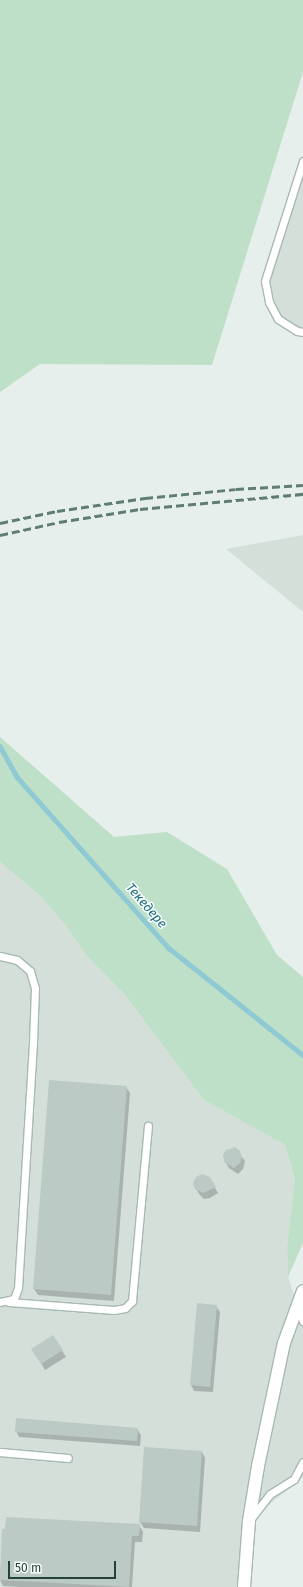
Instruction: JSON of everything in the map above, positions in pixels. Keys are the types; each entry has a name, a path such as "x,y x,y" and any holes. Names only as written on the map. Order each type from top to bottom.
{"street":[{"path":"244,1587 249,1520 258,1466 284,1343 303,1291"}],"lane":[{"path":"303,161 265,282 269,302 278,319 297,331 303,332"},
{"path":"0,956 17,960 30,971 35,988 34,1043 18,1288 14,1299 3,1302"},
{"path":"3,1302 114,1310 125,1308 132,1301 148,1126"},
{"path":"297,1304 303,1321"},
{"path":"0,1452 68,1458"},
{"path":"249,1520 270,1494 294,1479 303,1462"}],"shaded area":[{"path":"303,161 303,332 278,319 265,282"},
{"path":"303,535 303,612 226,549"},
{"path":"0,862 38,894 64,923 85,954 125,995 204,1100 285,1145 295,1179 287,1247 288,1277 303,1321 303,1477 249,1521 244,1587 0,1587"}],"green space":[{"path":"0,0 303,0 303,72 212,365 40,364 0,392"},
{"path":"0,737 114,837 167,832 227,869 277,955 303,977 303,1243 288,1277 287,1247 295,1179 285,1145 204,1100 125,995 85,954 64,923 38,894 0,862"}],"building":[{"path":"49,1080 127,1086 111,1295 33,1289"},
{"path":"235,1147 240,1151 242,1157 240,1163 234,1168 224,1162 223,1155 226,1150"},
{"path":"202,1174 210,1177 216,1187 203,1193 195,1189 193,1183 196,1177"},
{"path":"197,1303 217,1305 210,1387 190,1385"},
{"path":"53,1335 63,1350 41,1364 31,1349"},
{"path":"16,1418 138,1428 137,1441 15,1432"},
{"path":"144,1447 202,1451 197,1526 139,1522"},
{"path":"6,1517 140,1524 139,1536 132,1536 129,1587 0,1580 2,1529 5,1529"}],"waterway":[{"name":"Текедере","path":"0,746 17,777 169,948 303,1055"}],"railway":[{"path":"0,523 57,511 145,498 236,489 303,485"},
{"path":"0,535 59,522 140,509 303,494"}]}
